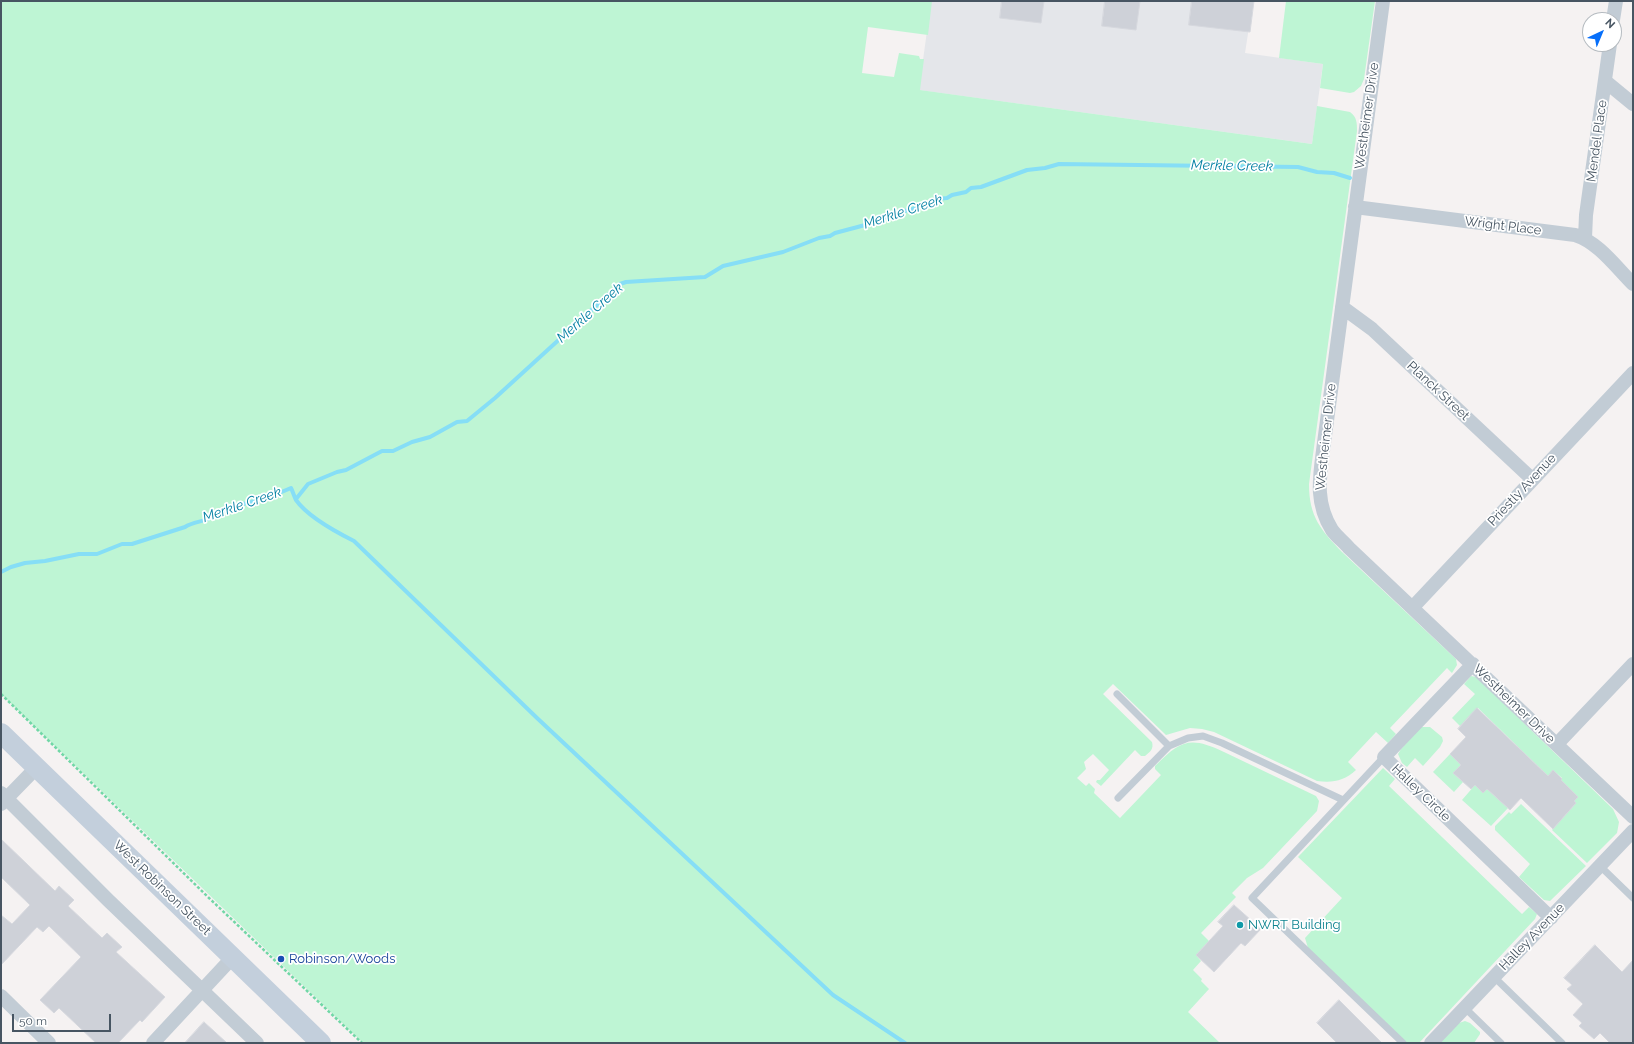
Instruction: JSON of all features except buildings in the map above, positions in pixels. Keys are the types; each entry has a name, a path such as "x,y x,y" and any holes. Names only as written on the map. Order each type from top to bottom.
{"main road":[{"name":"West Robinson Street","path":"1,733 322,1043"}],"street":[{"name":"Westheimer Drive","path":"1383,1 1320,475 1319,492 1321,506 1333,531 1349,548 1633,817"},
{"path":"1614,12 1616,1"},
{"name":"Mendel Place","path":"1585,238 1586,215 1609,52"},
{"path":"1605,81 1633,104"},
{"name":"Wright Place","path":"1355,206 1565,234 1585,238"},
{"path":"1585,238 1633,284"},
{"name":"Planck Street","path":"1342,307 1372,329 1532,479"},
{"name":"Priestly Avenue","path":"1413,607 1633,373"},
{"name":"Halley Circle","path":"1472,664 1384,757 1551,918"},
{"path":"1557,744 1633,664"},
{"path":"37,767 3,798 257,1043"},
{"name":"Halley Avenue","path":"1431,1043 1633,831"},
{"path":"153,1043 233,957"},
{"path":"1,996 49,1043"}],"lane":[{"path":"1118,694 1169,746"},
{"path":"1118,798 1169,746 1188,738 1203,736 1212,738 1343,800"},
{"path":"1384,757 1252,898 1403,1043"},
{"path":"1600,866 1633,898"},
{"path":"1494,977 1562,1043"},
{"path":"1465,1008 1501,1043"}],"path":[{"path":"1,694 209,898 362,1043"}],"shaded area":[{"path":"931,1 1253,1 1245,53 1323,64 1312,144 919,90"}],"green space":[{"path":"1,1 932,1 928,35 868,27 862,73 894,77 899,53 919,56 920,59 924,59 920,90 1312,144 1317,106 1350,112 1356,120 1357,131 1309,484 1311,505 1322,530 1342,552 1456,659 1457,665 1452,673 1447,668 1390,728 1396,734 1388,743 1376,732 1348,762 1356,770 1343,779 1328,782 1317,781 1214,732 1190,728 1166,735 1113,684 1103,694 1152,742 1151,750 1145,756 1141,756 1135,750 1101,786 1096,782 1097,780 1100,780 1109,770 1093,754 1084,762 1086,769 1077,778 1086,786 1089,783 1095,789 1094,793 1120,818 1161,775 1155,769 1155,766 1172,751 1186,743 1203,744 1224,752 1316,796 1319,801 1317,811 1263,868 1247,878 1232,893 1236,897 1201,933 1209,941 1196,955 1201,961 1193,970 1209,989 1188,1012 1220,1043 363,1043 1,694"},
{"path":"1286,1 1375,1 1364,79 1361,86 1354,92 1350,93 1320,88 1323,64 1279,58"},
{"path":"1471,676 1476,677 1613,809 1619,822 1617,833 1587,863 1552,830 1576,803 1574,801 1578,797 1561,780 1562,778 1554,771 1548,776 1478,708 1460,726 1452,718 1475,694 1464,684"},
{"path":"1421,727 1430,727 1442,737 1443,741 1440,747 1423,766 1415,758 1407,767 1402,763 1398,754"},
{"path":"1450,754 1461,765 1453,773 1463,782 1454,792 1433,772"},
{"path":"1383,768 1395,779 1389,786 1522,914 1529,907 1537,914 1535,919 1419,1043 1407,1043 1308,948 1305,938 1342,898 1298,857"},
{"path":"1475,785 1483,793 1487,789 1508,808 1491,826 1462,800"},
{"path":"1521,804 1586,866 1550,901 1544,900 1519,877 1530,864 1495,830 1495,826 1509,812 1511,814"},
{"path":"1465,1021 1470,1023 1480,1032 1474,1043 1439,1043 1459,1023"}],"waterway":[{"name":"Merkle Creek","path":"296,499 308,484 337,472 346,470 382,451 393,451 412,442 430,437 457,422 467,421 495,398 620,284 626,282 705,277 723,266 783,252 819,238 869,224 873,220 888,217 896,213 932,203 937,199 947,198 952,195 966,192 971,188 981,187 1027,170 1045,168 1059,164 1298,167 1317,172 1334,173 1350,178"},
{"path":"1,572 25,563 45,561 79,554 97,554 122,544 132,544 205,520 235,507 291,488 296,500 301,506 331,529 354,541 537,718 833,995 905,1043"}],"place":[{"name":"NWRT Building","path":"1240,925"},
{"name":"Robinson/Woods","path":"281,959"}]}
